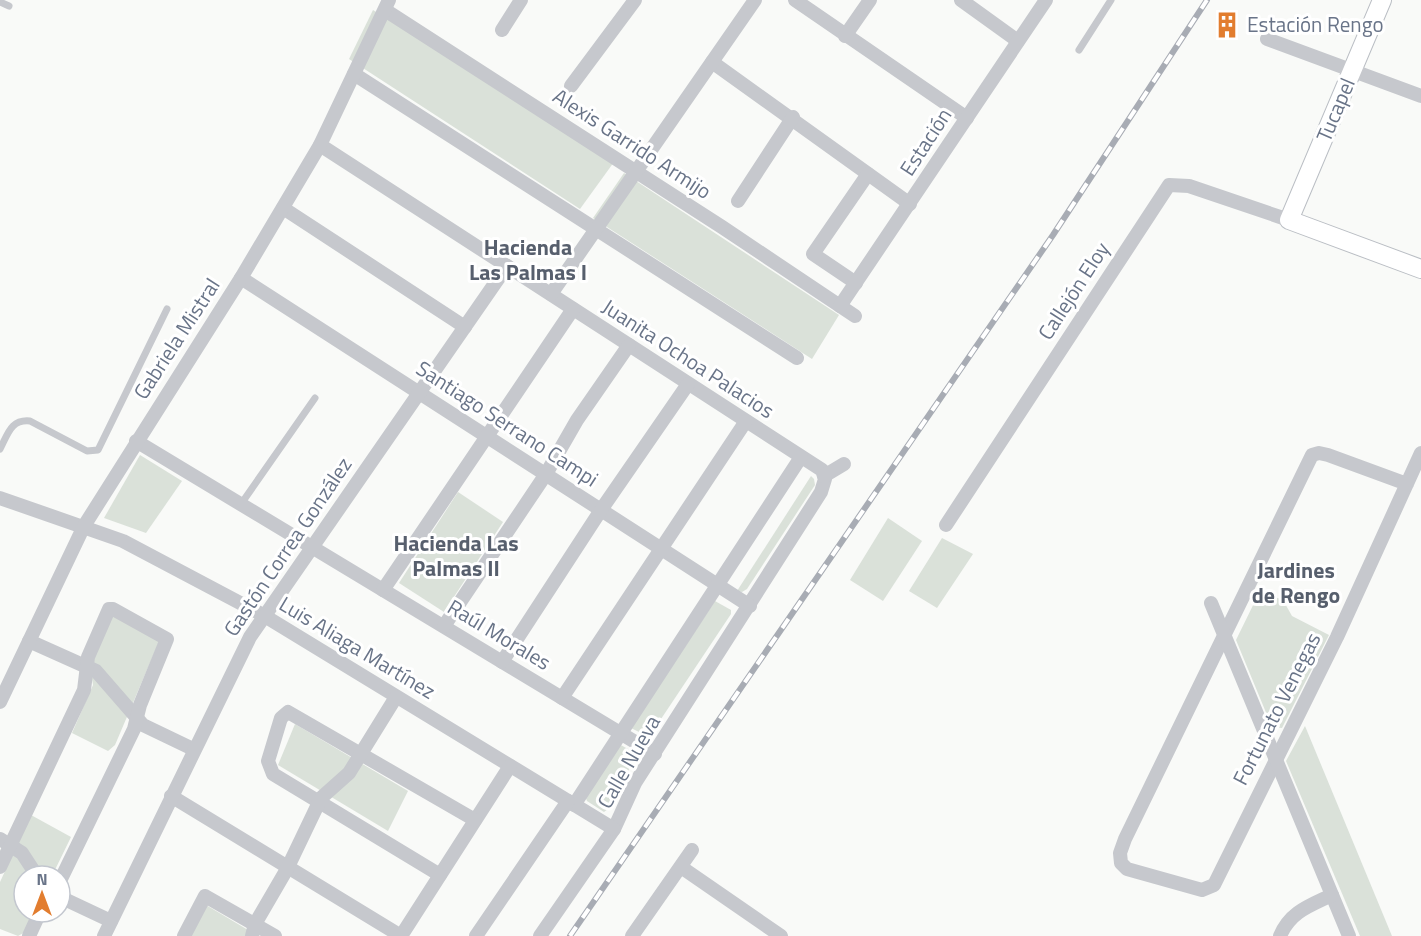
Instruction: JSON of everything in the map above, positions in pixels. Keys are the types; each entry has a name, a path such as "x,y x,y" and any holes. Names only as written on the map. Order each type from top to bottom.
{"street":[{"path":"502,30 521,0"},
{"path":"551,294 755,0"},
{"path":"795,0 967,118"},
{"path":"845,36 870,0"},
{"path":"961,0 1018,41"},
{"name":"Estación","path":"840,306 1046,0"},
{"name":"Tucapel","path":"1289,220 1382,0"},
{"path":"571,86 629,2"},
{"name":"Gabriela Mistral","path":"0,702 84,526 241,278 320,145 387,5"},
{"name":"Alexis Garrido Armijo","path":"387,5 635,172 855,316"},
{"path":"1267,39 1421,96"},
{"path":"712,62 793,117 910,204"},
{"path":"354,74 595,231 797,358"},
{"path":"738,201 793,117"},
{"name":"Juanita Ochoa Palacios","path":"320,145 823,473"},
{"path":"856,283 813,254 868,174"},
{"name":"Callejón Eloy","path":"946,525 1169,185 1190,186 1289,220"},
{"path":"283,208 465,327"},
{"path":"1289,220 1421,269"},
{"name":"Gastón Correa González","path":"104,936 193,749 263,615 507,266"},
{"name":"Santiago Serrano Campi","path":"241,278 750,606"},
{"path":"383,590 485,435 573,309"},
{"path":"444,626 546,474 577,420 629,345"},
{"path":"502,662 601,510 688,384"},
{"path":"562,698 746,421"},
{"name":"Raúl Morales","path":"136,441 655,754"},
{"path":"1225,637 1312,455 1319,453 1407,484"},
{"name":"Fortunato Venegas","path":"1225,637 1120,853 1121,863 1127,869 1202,890 1214,885 1262,785 1278,760 1421,453"},
{"path":"476,936 621,733 801,457"},
{"path":"823,473 844,465"},
{"name":"Calle Nueva","path":"540,936 614,830 636,783 822,492 823,473"},
{"name":"Luis Aliaga Martínez","path":"0,498 123,541 263,615 614,830"},
{"path":"1211,603 1349,936"},
{"path":"0,867 6,841 84,690 86,666 109,609 113,609 167,639 134,729 68,864"},
{"path":"29,641 96,671 136,719 193,749"},
{"path":"0,668 13,675"},
{"path":"254,930 287,869 319,802 349,772 396,697"},
{"path":"440,875 273,774 268,761 281,718 288,712 475,820"},
{"path":"171,796 287,869 401,936 510,766"},
{"path":"6,841 22,853 29,864"},
{"path":"634,935 692,850"},
{"path":"681,867 781,936"},
{"path":"1280,936 1287,920 1295,912 1332,895"},
{"path":"183,936 205,896 254,930 275,936"},
{"path":"72,903 111,921"}],"lane":[{"path":"1078,50 1111,0"},
{"path":"0,2 9,6"},
{"path":"0,449 14,423 20,420 30,421 87,452 98,450 167,309"},
{"path":"241,504 315,398"}],"shaded area":[{"path":"373,10 614,162 580,209 349,59"},
{"path":"624,173 839,315 812,359 593,218"},
{"path":"140,455 182,481 146,533 104,518"},
{"path":"811,476 815,485 747,589 742,592 737,591"},
{"path":"458,492 503,522 444,612 399,583"},
{"path":"888,518 922,541 883,601 850,580"},
{"path":"942,538 973,554 937,608 909,591"},
{"path":"1260,591 1283,600 1292,616 1329,635 1282,728 1272,727 1236,640"},
{"path":"715,601 731,610 731,614 651,734 645,735 631,728"},
{"path":"118,613 158,637 158,644 115,745 108,751 72,733 93,685 90,666 110,617"},
{"path":"295,724 408,791 388,831 278,765"},
{"path":"1305,726 1392,936 1360,936 1286,761"},
{"path":"619,744 637,754 609,808 604,812 587,801 585,796"},
{"path":"31,815 71,837 58,864 12,864 12,924 29,924 25,932 18,936 0,929 0,882"},
{"path":"206,905 258,936 188,936"}],"railway":[{"path":"570,936 1053,235 1207,0"}],"place":[{"name":"Estación Rengo","path":"1227,25"}],"district":[{"name":"Hacienda Las Palmas I","path":"528,260"},
{"name":"Hacienda Las Palmas II","path":"456,556"},
{"name":"Jardines de Rengo","path":"1296,582"}]}
